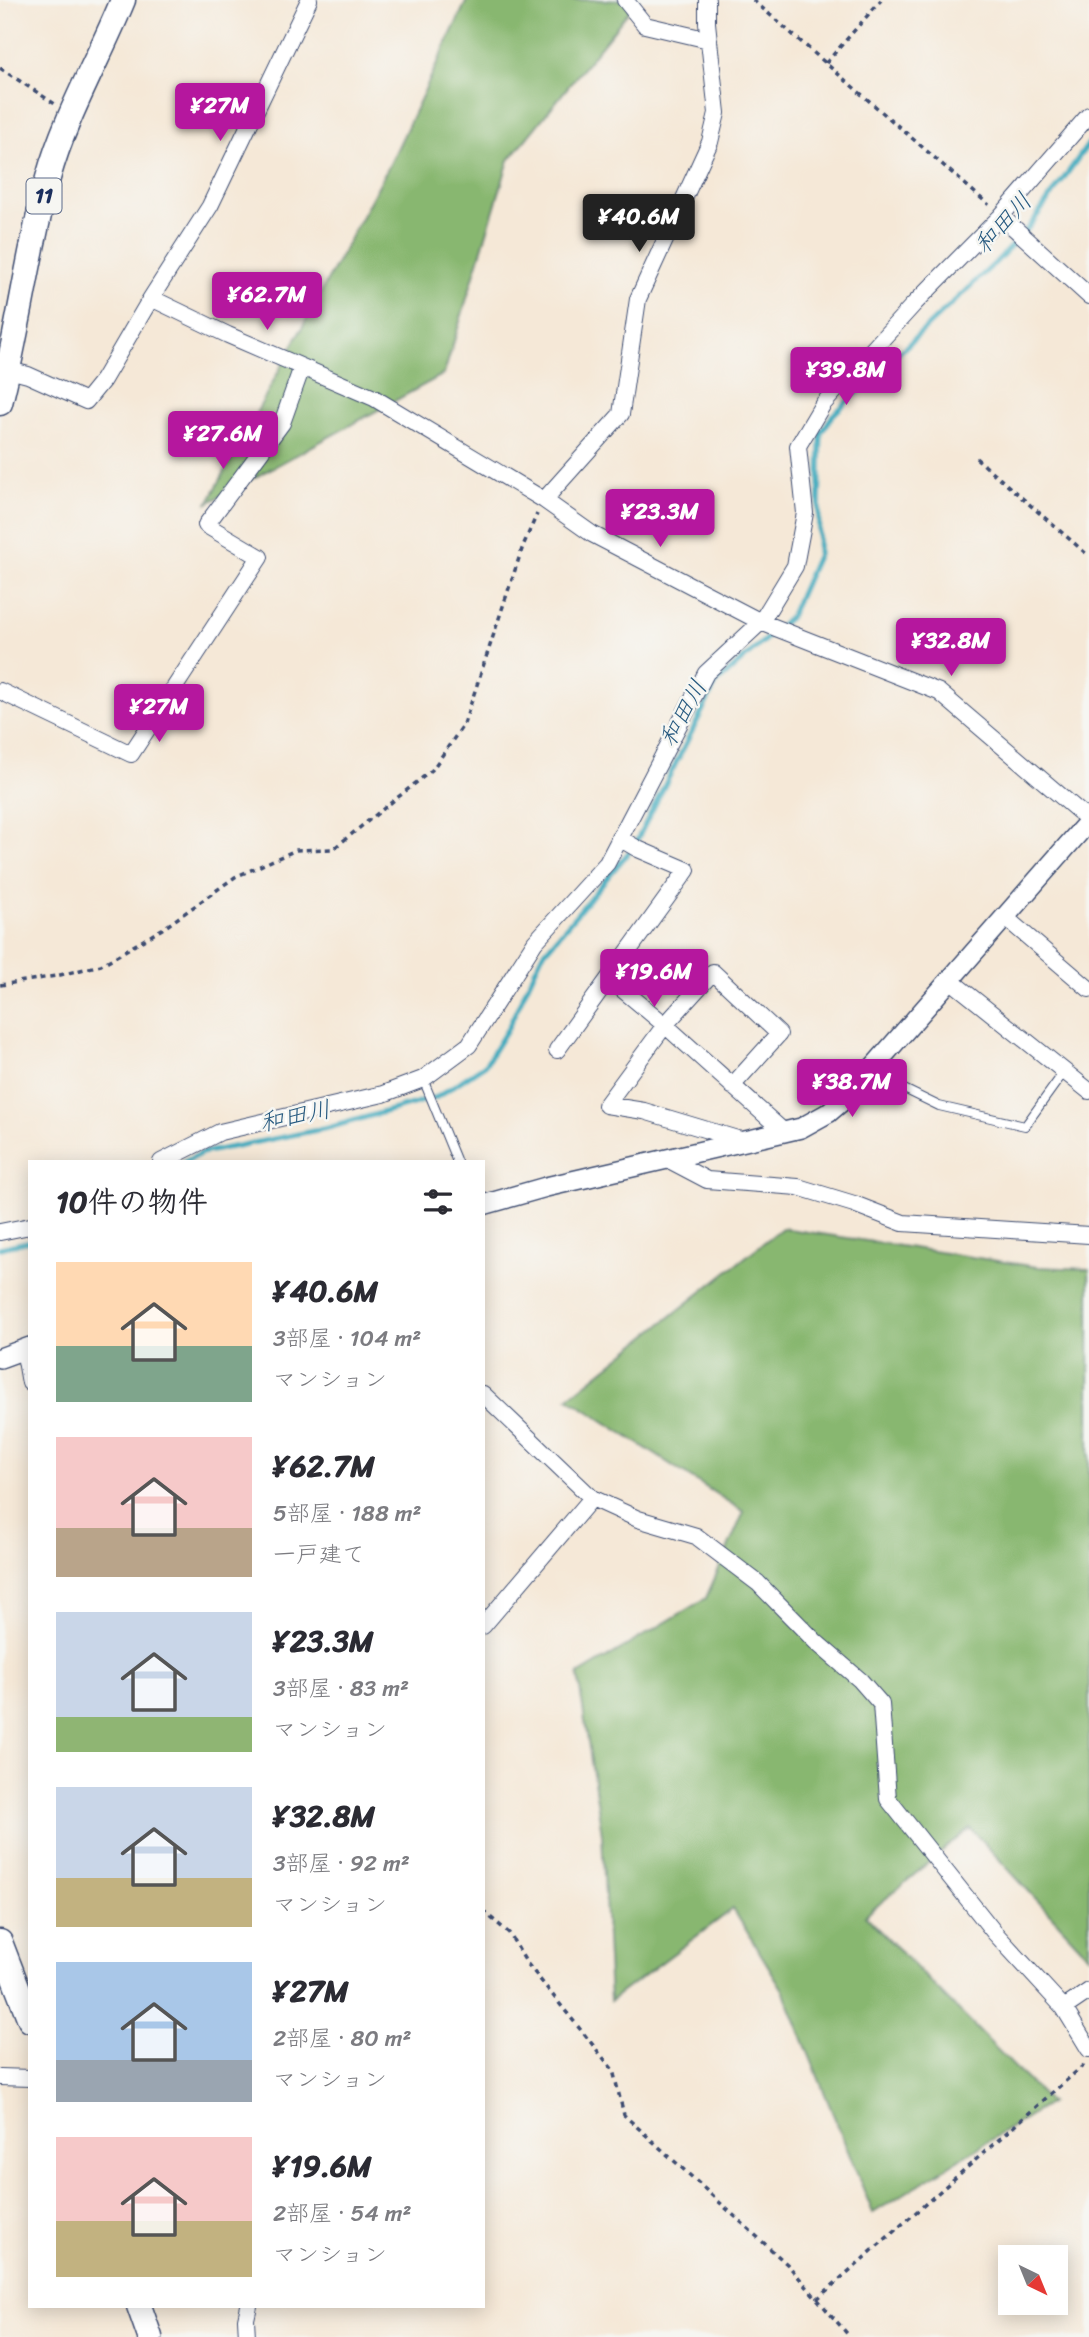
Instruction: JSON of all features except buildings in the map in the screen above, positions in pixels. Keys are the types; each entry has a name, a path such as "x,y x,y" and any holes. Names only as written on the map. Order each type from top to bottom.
{"main road":[{"name":"11","path":"0,403 49,176 72,115 123,0"},
{"path":"0,1942 28,2015"},
{"path":"140,2308 150,2337"}],"street":[{"path":"7,363 86,401 103,380 150,298 210,206 309,0"},
{"path":"625,0 645,24 709,40"},
{"path":"544,499 621,414 638,299 710,142 717,113 707,0"},
{"path":"165,1160 220,1132 383,1094 423,1079 469,1045 535,942 607,863 706,673 761,622 795,566 805,513 798,446 823,404 1001,216 1089,115"},
{"path":"1001,216 1089,296"},
{"path":"150,298 374,398 544,499 592,534 761,622 939,692 1089,820 875,1066 848,1096 828,1113 801,1128 546,1187 485,1204"},
{"path":"0,691 131,754 260,557 206,525 282,423 302,367"},
{"path":"557,1050 687,870 619,838"},
{"path":"1006,918 1089,989"},
{"path":"732,1086 779,1034 713,972 665,1025 606,1105 643,1111 744,1141"},
{"path":"610,979 784,1132"},
{"path":"950,980 1089,1091"},
{"path":"669,1160 707,1180 798,1186 903,1223 1089,1235"},
{"path":"0,1232 28,1226"},
{"path":"0,1359 27,1348"},
{"path":"485,1396 592,1498 638,1519 696,1536 758,1583 816,1642 860,1680 881,1704 888,1799 994,1932 1064,2008 1089,2049"},
{"path":"485,1624 592,1498"},
{"path":"1064,2008 1089,1991"},
{"path":"0,2077 28,2078"},
{"path":"247,2337 249,2308"}],"lane":[{"path":"875,1066 900,1087 939,1106 1025,1126 1064,1072"},
{"path":"423,1079 456,1160"}],"path":[{"path":"753,0 1001,216"},
{"path":"826,63 881,0"},
{"path":"0,68 72,115"},
{"path":"976,458 1089,556"},
{"path":"0,985 101,965 164,928 235,877 296,850 333,849 432,770 464,724 523,546 544,499"},
{"path":"485,1913 509,1933 526,1962 613,2070 624,2115 788,2265 850,2337"},
{"path":"817,2299 1089,2060"}],"green space":[{"path":"467,0 638,0 509,160 444,374 208,503 391,162"},
{"path":"782,1228 1037,1267 1089,1269 1089,1956 970,1828 865,1916 1050,2103 873,2213 783,1990 733,1909 610,2001 602,1834 578,1675 706,1598 744,1512 568,1398"}],"waterway":[{"name":"和田川","path":"188,1160 202,1153 328,1128 437,1097 485,1065 508,1028 542,955 634,846 716,684 790,617 818,554 821,433 833,415 995,263 1029,227 1089,143"},
{"name":"和田川","path":"0,1248 28,1241"}]}
